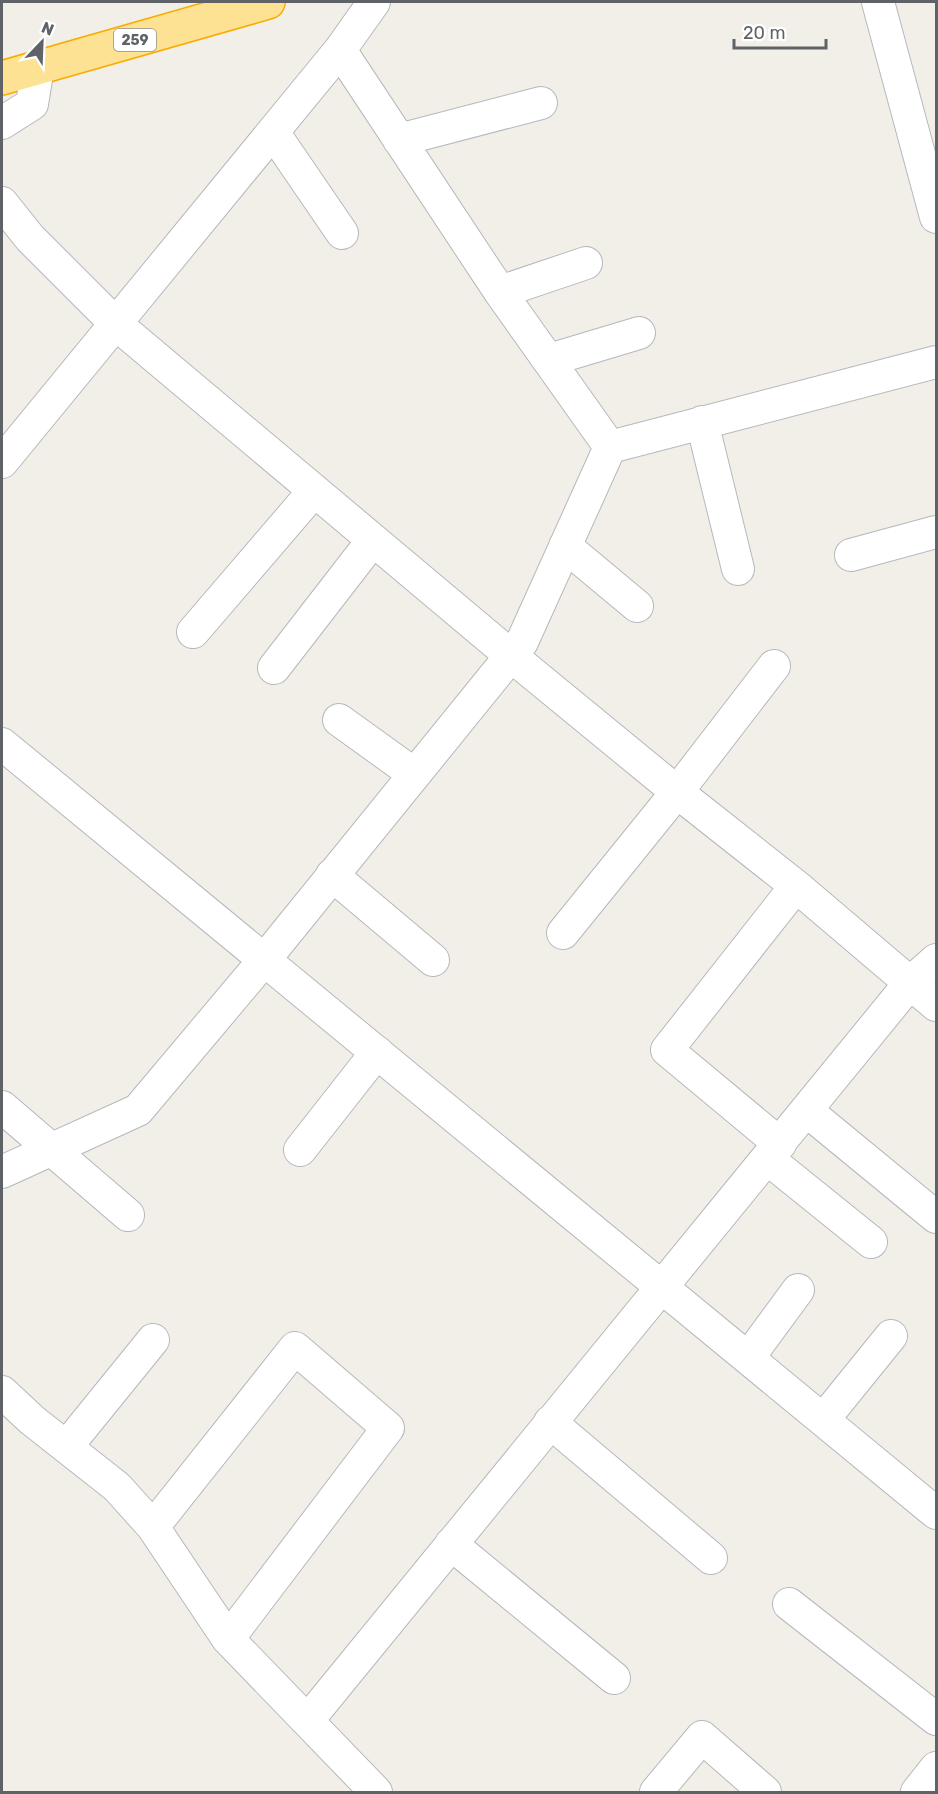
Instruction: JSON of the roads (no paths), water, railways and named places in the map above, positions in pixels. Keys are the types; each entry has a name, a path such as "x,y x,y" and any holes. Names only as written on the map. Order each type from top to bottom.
{"highway":[{"name":"259","path":"2,78 268,2"}],"street":[{"path":"2,462 340,50 374,2"},
{"path":"878,2 936,217"},
{"path":"340,50 500,292 610,447"},
{"path":"2,123 32,104 38,67"},
{"path":"399,140 541,103"},
{"path":"273,132 342,234"},
{"path":"2,203 30,238 116,324 510,656 796,886 936,1005"},
{"path":"500,292 586,263"},
{"path":"549,360 639,333"},
{"path":"610,447 936,362"},
{"path":"702,422 738,569"},
{"path":"2,1172 138,1110 265,959 522,642 610,447"},
{"path":"193,632 314,491"},
{"path":"851,555 936,532"},
{"path":"274,668 373,540"},
{"path":"565,546 637,606"},
{"path":"563,933 677,792 774,666"},
{"path":"339,720 414,774"},
{"path":"2,744 936,1513"},
{"path":"332,875 434,960"},
{"path":"796,886 667,1050 871,1242"},
{"path":"308,1720 910,983 936,960"},
{"path":"300,1150 377,1052"},
{"path":"2,1107 128,1215"},
{"path":"807,1111 936,1217"},
{"path":"747,1358 798,1290"},
{"path":"823,1420 891,1336"},
{"path":"67,1446 153,1340"},
{"path":"153,1527 295,1348 388,1428 228,1639"},
{"path":"2,1392 32,1420 117,1487 153,1527 228,1639 376,1792"},
{"path":"550,1422 711,1558"},
{"path":"451,1544 614,1678"},
{"path":"789,1604 936,1719"},
{"path":"656,1792 702,1737 765,1792"},
{"path":"916,1792 936,1768"}]}
